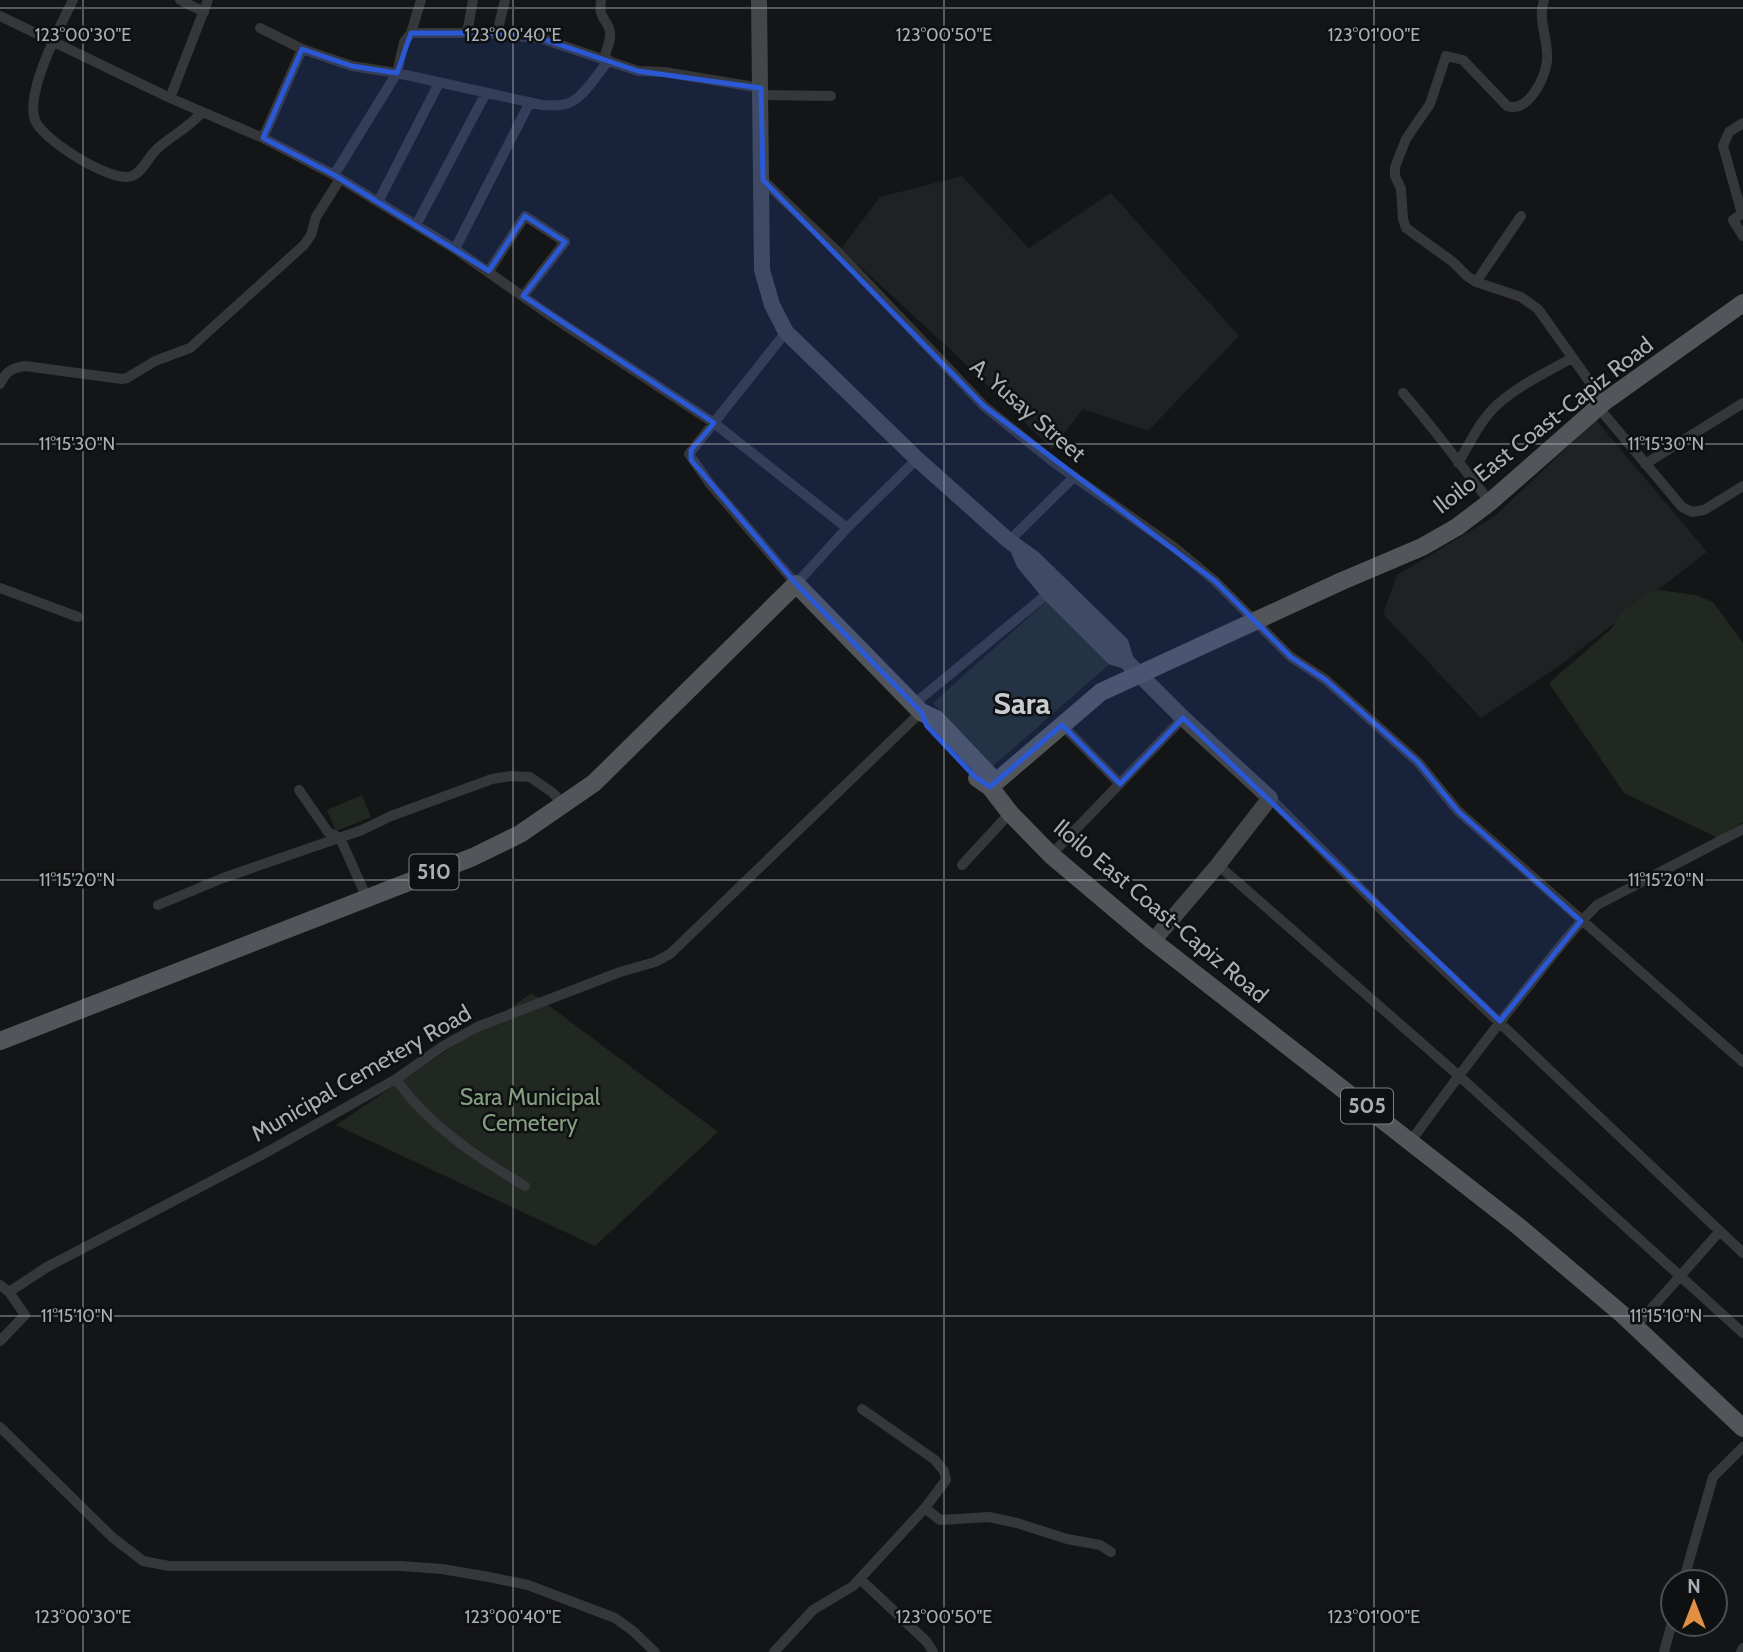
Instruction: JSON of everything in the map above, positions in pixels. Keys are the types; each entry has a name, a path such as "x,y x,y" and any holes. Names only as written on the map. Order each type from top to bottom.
{"main road":[{"name":"Iloilo East Coast-Capiz Road","path":"1741,1422 1636,1326 1518,1226 1153,941 1051,855 1010,813 992,784 1132,667 1256,620 1422,547 1457,527 1490,502 1601,405 1743,303"},
{"path":"796,584 918,708 927,726 975,777 992,784"},
{"name":"510","path":"0,1041 473,857 520,834 594,783 796,584"}],"street":[{"path":"73,0 36,85 34,119 42,131 64,150 118,178 130,177 139,172 157,150 191,125 202,112"},
{"path":"180,0 197,7"},
{"path":"170,98 197,7 208,0"},
{"path":"0,383 4,375 13,368 25,366 122,379 155,361 190,348 304,245 337,177 397,73 404,42 411,33 421,0"},
{"path":"467,33 473,0"},
{"path":"497,33 505,0"},
{"path":"260,28 302,49 352,66 530,102 559,105 571,102 586,88 606,59 610,29 600,13 601,0"},
{"path":"760,0 762,270 772,305 786,332 917,459 1013,545 1024,563 1054,589 1114,657 1132,667 1270,798 1409,937 1743,1253"},
{"path":"1544,0 1541,12 1547,61 1544,73 1527,103 1517,107 1507,106 1463,60 1446,57 1430,104 1406,139 1395,167 1406,228 1476,282 1521,297 1538,309 1601,405 1682,508 1692,512 1704,510 1743,486"},
{"path":"0,16 170,98 263,138 337,177 456,249 714,423 847,528"},
{"path":"411,33 497,33 543,38 638,71 664,72 762,91 831,96"},
{"path":"263,138 302,49"},
{"path":"378,202 439,83"},
{"path":"416,225 486,93"},
{"path":"456,249 530,102"},
{"path":"1743,123 1729,132 1723,146 1742,214 1733,220 1743,236"},
{"name":"A. Yusay Street","path":"762,180 836,250 984,407 1073,477 1174,547 1215,581 1291,657 1326,680 1418,762 1458,811 1743,1062"},
{"path":"489,271 525,216 565,242 523,296"},
{"path":"1476,282 1521,216"},
{"path":"786,332 689,454 691,460 796,584 847,528 917,459"},
{"path":"1458,463 1482,423 1497,405 1519,388 1572,358"},
{"path":"1403,393 1490,502"},
{"path":"1645,464 1743,403"},
{"path":"1013,545 1073,477"},
{"path":"0,588 78,617"},
{"name":"Municipal Cemetery Road","path":"5,1288 258,1157 396,1079 443,1046 477,1027 620,972 655,962 670,954 918,708 1054,589"},
{"path":"1051,855 1183,718"},
{"path":"1062,725 1119,784"},
{"path":"158,905 223,878 362,830 391,816 492,779 530,777 553,793 564,805"},
{"path":"299,790 328,832 340,838 367,898"},
{"path":"1153,941 1218,865 1270,798"},
{"path":"962,865 1010,813"},
{"path":"1411,1141 1458,1075 1581,920 1597,905 1743,829"},
{"path":"1218,865 1458,1075 1743,1333"},
{"path":"396,1079 405,1093 457,1141 525,1186"},
{"path":"1636,1326 1720,1231"},
{"path":"0,1340 25,1315 5,1288"},
{"path":"774,1652 813,1610 860,1579 925,1508 946,1480 944,1471 935,1460 862,1409"},
{"path":"0,1427 112,1537 143,1562 169,1566 401,1566 477,1575 528,1585 615,1618 654,1652"},
{"path":"1687,1568 1713,1477 1743,1447"},
{"path":"925,1508 940,1520 989,1517 1017,1522 1067,1539 1100,1545 1111,1552"},
{"path":"860,1579 927,1642 933,1652"}],"highlighted area":[{"path":"411,33 490,33 543,39 638,71 761,88 763,180 984,406 1215,581 1291,657 1326,680 1418,762 1458,811 1581,921 1500,1021 1183,718 1120,784 1062,725 990,787 975,777 927,726 921,712 796,584 691,460 691,450 714,423 523,296 565,242 525,216 489,271 334,175 263,138 302,49 352,66 397,73"}],"shaded area":[{"path":"962,176 1029,248 1111,193 1239,336 1148,431 1083,409 1052,449 953,352 841,249 880,197"},
{"path":"1596,420 1707,552 1559,666 1481,718 1383,614 1397,575 1495,516"}],"green space":[{"path":"1659,590 1696,595 1713,602 1743,643 1743,822 1718,838 1624,793 1549,683 1611,629 1621,613 1647,593"},
{"path":"1050,598 1112,662 992,767 933,703"},
{"path":"362,795 371,817 336,831 327,810"},
{"name":"Sara Municipal Cemetery","path":"532,993 718,1132 595,1246 336,1125"}],"district":[{"name":"Sara","path":"1022,704"}]}
